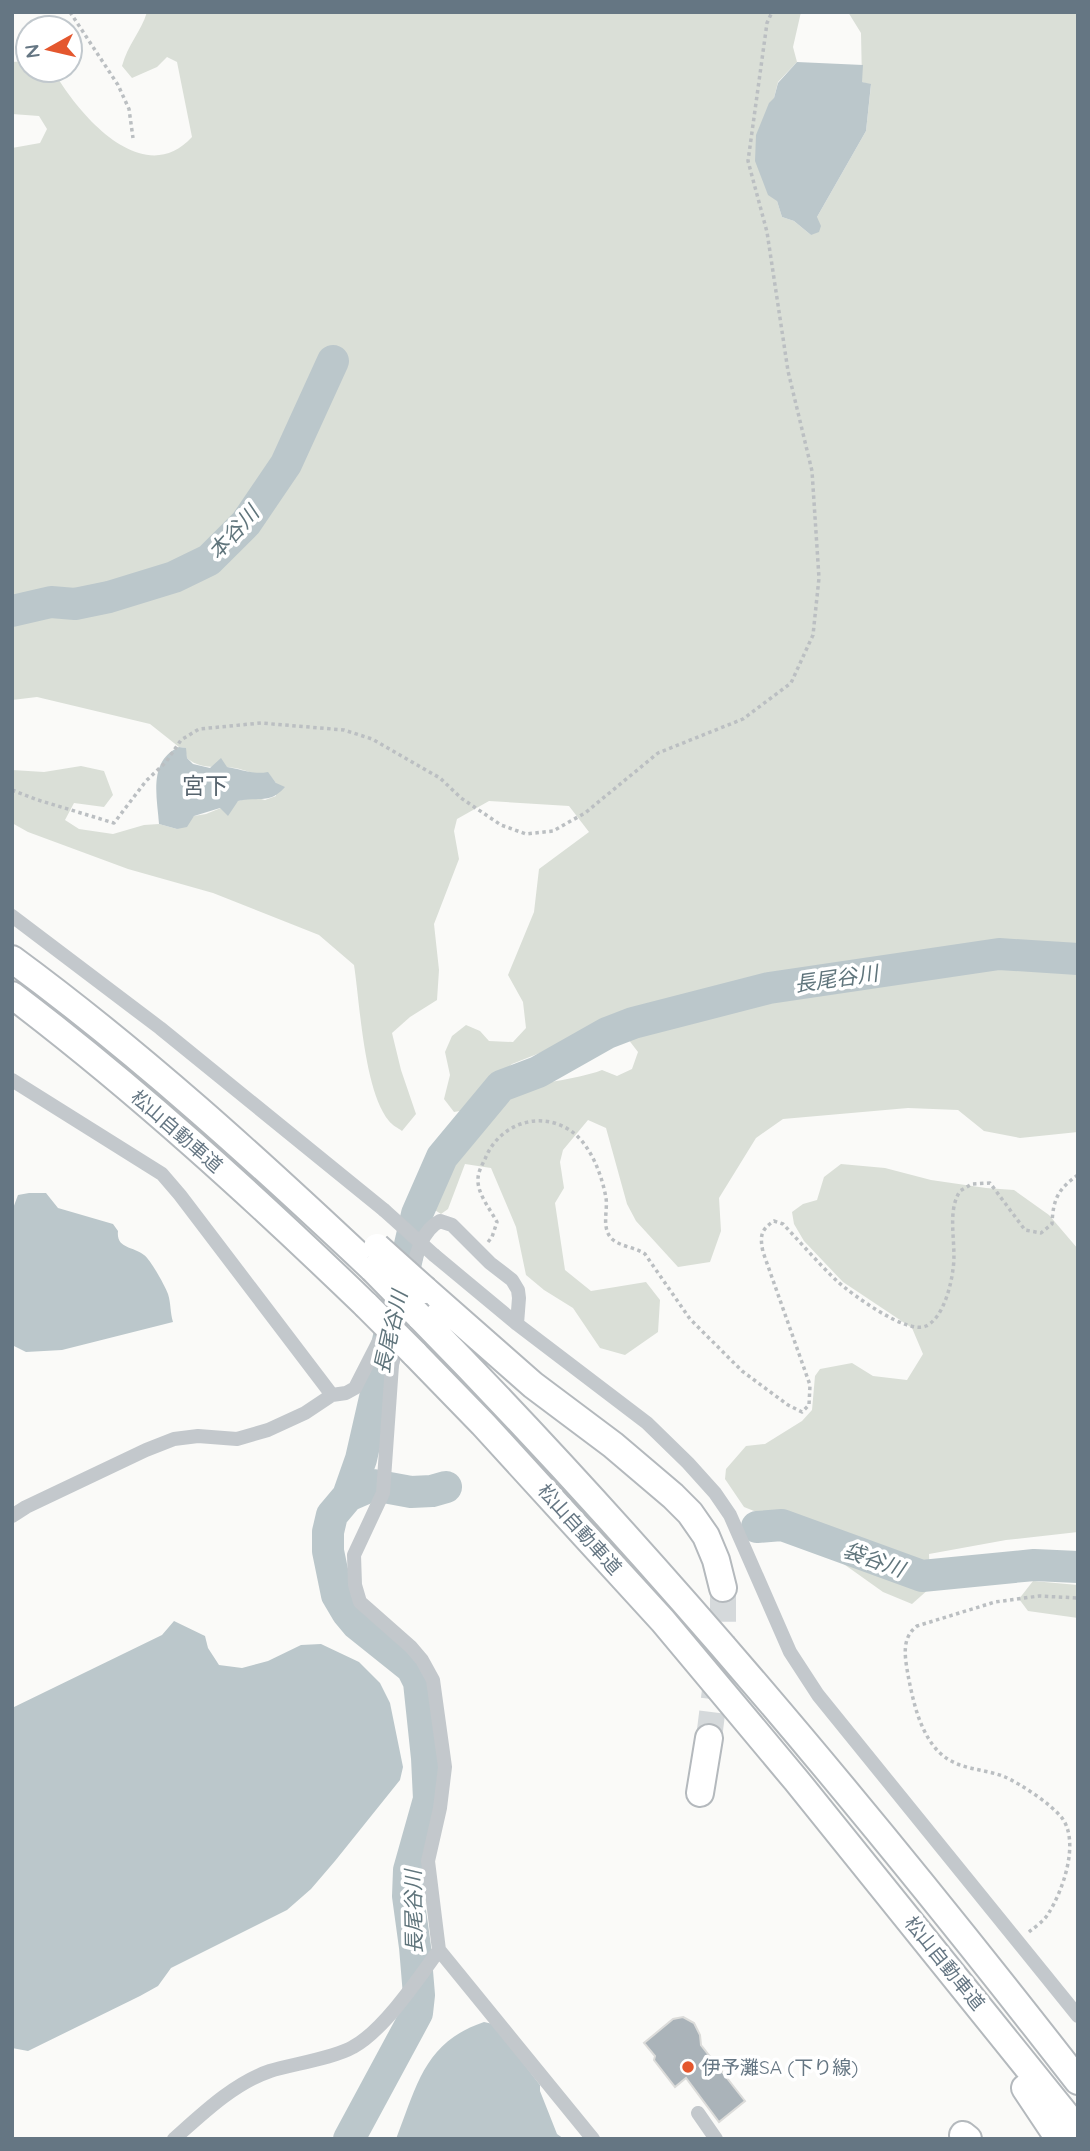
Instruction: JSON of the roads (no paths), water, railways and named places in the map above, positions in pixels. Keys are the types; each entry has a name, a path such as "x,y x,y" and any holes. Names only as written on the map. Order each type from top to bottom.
{"highway":[{"path":"21,965 228,1120 301,1180 375,1258 425,1290 533,1385 673,1496 690,1513 706,1536 723,1588"},
{"name":"松山自動車道","path":"12,995 99,1064 269,1211 366,1305 405,1351 483,1424 663,1621 796,1780 1078,2130"},
{"name":"松山自動車道","path":"375,1258 419,1316 502,1400 682,1597 821,1760 1078,2081"},
{"path":"700,1793 709,1738"},
{"path":"796,1780 839,1844 1019,2078 1059,2139"}],"street":[{"path":"12,916 160,1028 384,1210 517,1324 647,1423 688,1463 715,1493 730,1515 790,1652 818,1695 1078,2016"},
{"path":"12,1080 162,1174 332,1395"},
{"path":"517,1324 518,1290 512,1280 490,1263 452,1225 440,1221 431,1226 416,1254 405,1351 384,1472 383,1493 354,1555 355,1585 360,1602 411,1647 433,1680 445,1767 440,1808 428,1861 439,1950 593,2139"},
{"path":"12,1517 26,1507 164,1443 198,1436 237,1439 268,1430 304,1413 332,1395 346,1394 355,1388 378,1343 405,1351"},
{"path":"174,2139 242,2083 268,2072 353,2048 383,2020 439,1950"},
{"path":"698,2113 716,2139"}],"waterway":[{"name":"本谷川","path":"12,611 51,602 75,604 109,597 174,577 209,560 246,523 286,464 333,361"},
{"name":"長尾谷川","path":"349,2139 417,2013 419,1995 408,1896 409,1870 429,1799 419,1682 412,1668 357,1624 347,1612 337,1595 328,1551 328,1532 332,1515 348,1496 361,1459 417,1214 442,1157 501,1086 538,1072 607,1033 633,1023 769,988 999,954 1078,959"},
{"name":"袋谷川","path":"350,1495 373,1485 411,1492 446,1487"},
{"name":"袋谷川","path":"757,1527 782,1525 922,1576 1034,1565 1078,1567"}],"tunnel":[{"path":"709,1738 723,1626 723,1588"}],"place":[{"name":"伊予灘SA (下り線)","path":"688,2067"}],"district":[{"name":"宮下","path":"205,785"}]}
